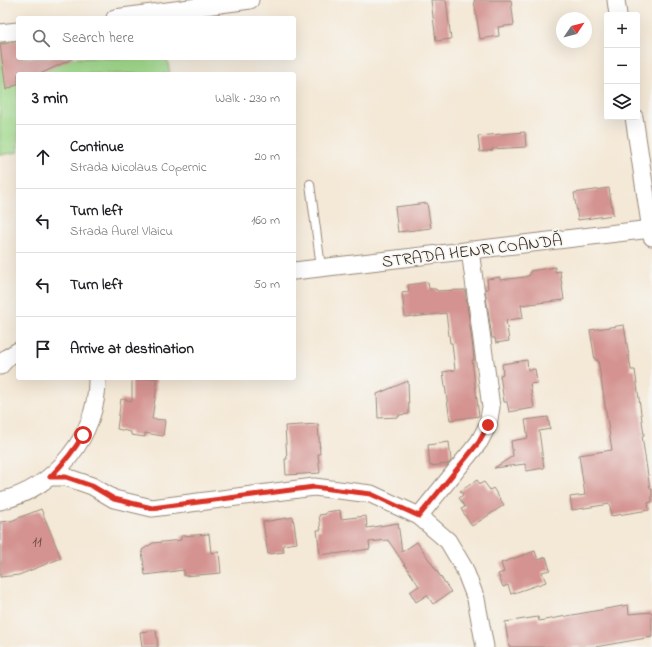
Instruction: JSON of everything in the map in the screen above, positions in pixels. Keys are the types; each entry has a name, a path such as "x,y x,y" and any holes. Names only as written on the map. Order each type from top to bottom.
{"street":[{"path":"129,16 250,0"},
{"path":"616,0 618,12"},
{"path":"0,33 16,31"},
{"path":"634,120 651,233"},
{"name":"STRADA HENRI COANDĂ","path":"296,271 470,250 651,233"},
{"path":"419,516 479,442 488,425 491,407 470,250"},
{"path":"0,366 8,357 16,352"},
{"path":"0,501 30,490 50,477 63,465 74,451 90,418 95,401 97,380"},
{"path":"50,477 66,477 92,486 114,499 152,508 314,487 371,494 419,516 448,541 464,568 476,599 485,647"}],"lane":[{"path":"310,184 321,267"}],"green space":[{"path":"16,40 16,60 167,60 170,72 16,72 16,152 0,155 0,43"}],"building":[{"path":"431,0 446,0 451,39 436,41"},
{"path":"474,0 511,0 514,25 498,27 499,36 480,39"},
{"path":"16,41 16,60 70,60 44,72 16,72 16,85 6,90 0,44"},
{"path":"525,132 526,147 492,149 493,150 480,152 478,136"},
{"path":"609,188 613,215 578,220 574,193"},
{"path":"427,203 431,228 398,232 395,207"},
{"path":"555,267 555,272 560,271 564,300 521,305 523,318 506,320 509,341 496,343 495,338 492,338 485,289 488,289 487,279 500,277 500,280 525,277 530,275 530,271"},
{"path":"428,282 429,289 436,289 437,291 465,290 472,341 474,360 472,360 479,416 450,420 443,372 455,370 452,343 450,343 446,313 405,317 402,293 409,292 408,285"},
{"path":"624,325 631,370 635,370 644,435 642,436 650,489 652,489 652,502 648,503 649,510 611,516 610,504 572,510 570,497 585,495 579,455 612,450 598,360 595,360 590,330"},
{"path":"527,360 528,370 535,369 537,383 530,384 534,408 509,412 507,402 504,402 500,375 503,374 502,364"},
{"path":"132,380 156,380 156,392 152,419 165,420 163,436 145,433 145,437 131,435 131,432 117,429 121,399 132,401"},
{"path":"408,381 409,414 399,415 399,417 378,418 377,394"},
{"path":"548,417 550,429 539,431 544,468 526,471 525,464 494,468 513,456 511,441 528,438 525,420"},
{"path":"318,424 320,454 318,454 320,473 286,475 285,459 287,459 285,426"},
{"path":"449,442 451,461 448,464 430,466 428,445"},
{"path":"477,480 480,484 484,482 490,490 493,488 504,505 472,526 461,509 465,507 459,498 463,495 460,491"},
{"path":"41,509 61,558 19,575 0,577 0,522 11,521"},
{"path":"340,510 341,519 366,516 367,528 398,523 402,552 417,542 451,592 433,604 427,595 416,602 410,592 419,586 388,540 369,542 370,549 320,555 317,530 321,530 319,515 326,514 326,512"},
{"path":"293,517 297,543 283,545 284,552 268,554 263,522"},
{"path":"209,534 211,553 219,552 221,573 184,576 184,570 145,575 142,550 153,543 181,540 181,536"},
{"path":"535,551 538,560 546,557 550,570 542,572 546,582 511,594 508,585 503,587 498,574 504,572 501,563"},
{"path":"628,605 629,614 652,612 652,637 595,647 509,647 505,622 538,617 539,621"},
{"path":"156,630 158,647 142,647 140,632"}],"route":[{"path":"83,435 74,451 63,465 50,477 66,477 92,486 114,499 134,504 152,508 314,487 371,494 419,516 479,442 488,425"}]}
